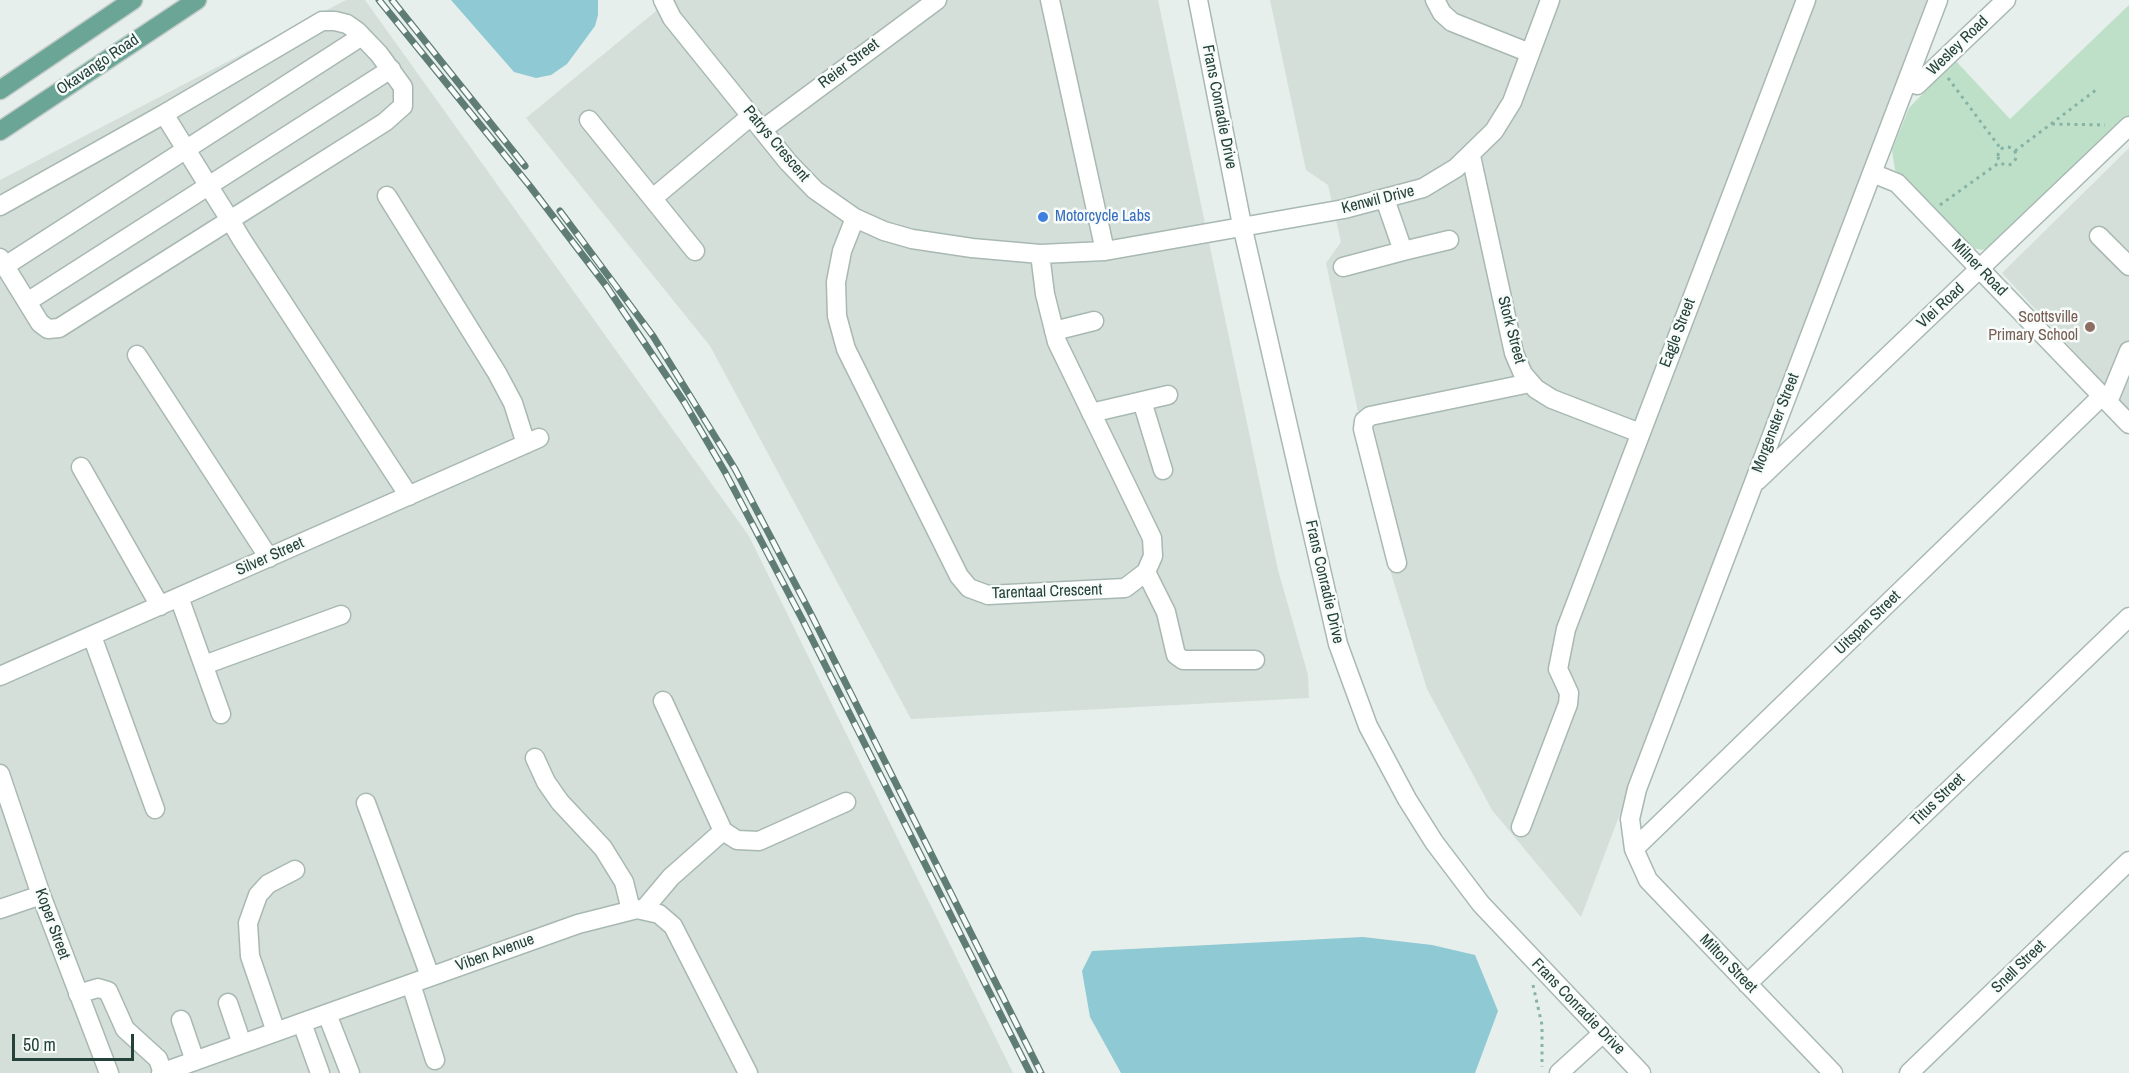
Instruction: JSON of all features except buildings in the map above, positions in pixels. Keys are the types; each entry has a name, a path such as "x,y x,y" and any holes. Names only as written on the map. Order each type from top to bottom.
{"main road":[{"name":"Okavango Road","path":"0,90 133,0"},
{"name":"Okavango Road","path":"0,131 197,0"}],"street":[{"name":"Patrys Crescent","path":"663,0 672,18 815,190 855,218 884,231 972,248 1040,254 1105,251 1242,225"},
{"name":"Reier Street","path":"653,198 757,123 937,0"},
{"path":"1050,0 1105,251"},
{"name":"Frans Conradie Drive","path":"1198,0 1242,225 1338,644 1368,726 1423,825 1481,904 1641,1073"},
{"path":"1435,0 1442,13 1452,22 1530,53"},
{"name":"Kenwil Drive","path":"1242,225 1344,209 1385,199 1440,179 1471,156 1503,117 1550,0"},
{"name":"Eagle Street","path":"1521,827 1568,704 1569,693 1558,669 1566,628 1806,0"},
{"name":"Morgenster Street","path":"1634,849 1630,819 1637,789 1938,0"},
{"name":"Wesley Road","path":"1907,82 1917,85 2006,0"},
{"path":"0,206 164,114 322,21 347,24 362,36 391,69 405,93 399,111 59,328 51,330 44,326 2,262 187,151 362,36"},
{"path":"27,302 208,184 391,69"},
{"path":"164,114 409,496"},
{"path":"590,120 695,251"},
{"name":"Vlei Road","path":"1753,485 1980,269 2120,126"},
{"name":"Stork Street","path":"1471,156 1514,353 1530,383 1552,399 1640,433"},
{"name":"Milner Road","path":"1872,173 1897,183 2129,424"},
{"name":"Silver Street","path":"0,676 533,441 497,373 387,196"},
{"path":"1385,199 1403,251"},
{"name":"Tarentaal Crescent","path":"855,218 842,251 836,282 840,333 852,365 963,582 975,592 988,596 1116,589 1133,584 1146,572"},
{"path":"2099,236 2129,266"},
{"path":"1343,267 1449,240"},
{"path":"1040,254 1045,294 1054,331 1090,413 1152,538 1153,556 1146,572 1166,612 1176,655 1183,660 1255,660"},
{"path":"1054,331 1094,321"},
{"path":"2105,399 2129,351"},
{"path":"137,355 268,558"},
{"path":"1396,563 1363,429 1364,420 1370,416 1530,383"},
{"path":"1090,413 1168,395"},
{"name":"Uitspan Street","path":"1634,849 2105,399"},
{"path":"1142,401 1163,470"},
{"path":"81,467 160,606"},
{"path":"179,597 221,714"},
{"path":"204,665 341,615"},
{"name":"Titus Street","path":"1747,984 2129,617"},
{"path":"92,636 155,809"},
{"path":"663,701 723,831 737,840 759,841 846,802"},
{"path":"536,758 546,782 560,802 603,848 624,882 637,910"},
{"name":"Koper Street","path":"0,774 41,895 109,1073"},
{"path":"366,803 430,976"},
{"path":"637,910 723,831"},
{"name":"Milton Street","path":"1634,849 1642,870 1656,889 1833,1073"},
{"name":"Snell Street","path":"1909,1073 2129,861"},
{"path":"276,1032 250,956 248,923 258,895 268,884 295,870"},
{"path":"0,909 41,895"},
{"path":"637,910 659,914 673,926 748,1073"},
{"name":"Viben Avenue","path":"162,1073 578,924 637,910"},
{"path":"411,984 435,1060"},
{"path":"78,994 98,988 108,991 125,1029 158,1059 162,1073"},
{"path":"228,1003 242,1044"},
{"path":"327,1014 350,1073"},
{"path":"181,1020 195,1061"},
{"path":"302,1023 320,1073"},
{"path":"1560,1073 1603,1033"}],"path":[{"path":"1946,75 2001,148"},
{"path":"2015,151 2096,90"},
{"path":"2050,124 2120,126"},
{"path":"2011,147 2015,151 2015,162 2004,165 2000,162 1998,155 2001,148 2011,147"},
{"path":"1938,207 2000,162"},
{"path":"1532,980 1542,1024 1544,1050 1541,1073"}],"shaded area":[{"path":"346,0 365,0 749,536 1013,1073 0,1073 0,180"},
{"path":"654,0 1158,0 1278,570 1308,675 1309,698 911,719 710,346 526,118 656,11"},
{"path":"1270,0 1927,0 1581,917 1492,810 1427,689 1390,570 1355,413 1358,412 1326,263 1341,242 1328,185 1306,170"},
{"name":"Scottsville Primary School","path":"2129,148 2129,411 2002,273"}],"green space":[{"path":"2129,5 2129,116 1996,245 1982,250 1969,247 1895,170 1892,150 1909,108 1955,60 2010,119"}],"water":[{"path":"451,0 598,0 598,15 595,26 567,64 551,75 536,78 514,72"},
{"path":"1363,937 1432,945 1475,955 1498,1011 1475,1073 1121,1073 1090,1017 1082,971 1092,951"}],"railway":[{"path":"379,0 529,185 607,287 684,402 725,472 802,619 1030,1073"},
{"path":"392,0 525,166"},
{"path":"560,211 653,336 735,469 812,616 1041,1073"}],"place":[{"name":"Motorcycle Labs","path":"1043,217"},
{"name":"Scottsville Primary School","path":"2090,327"}]}
